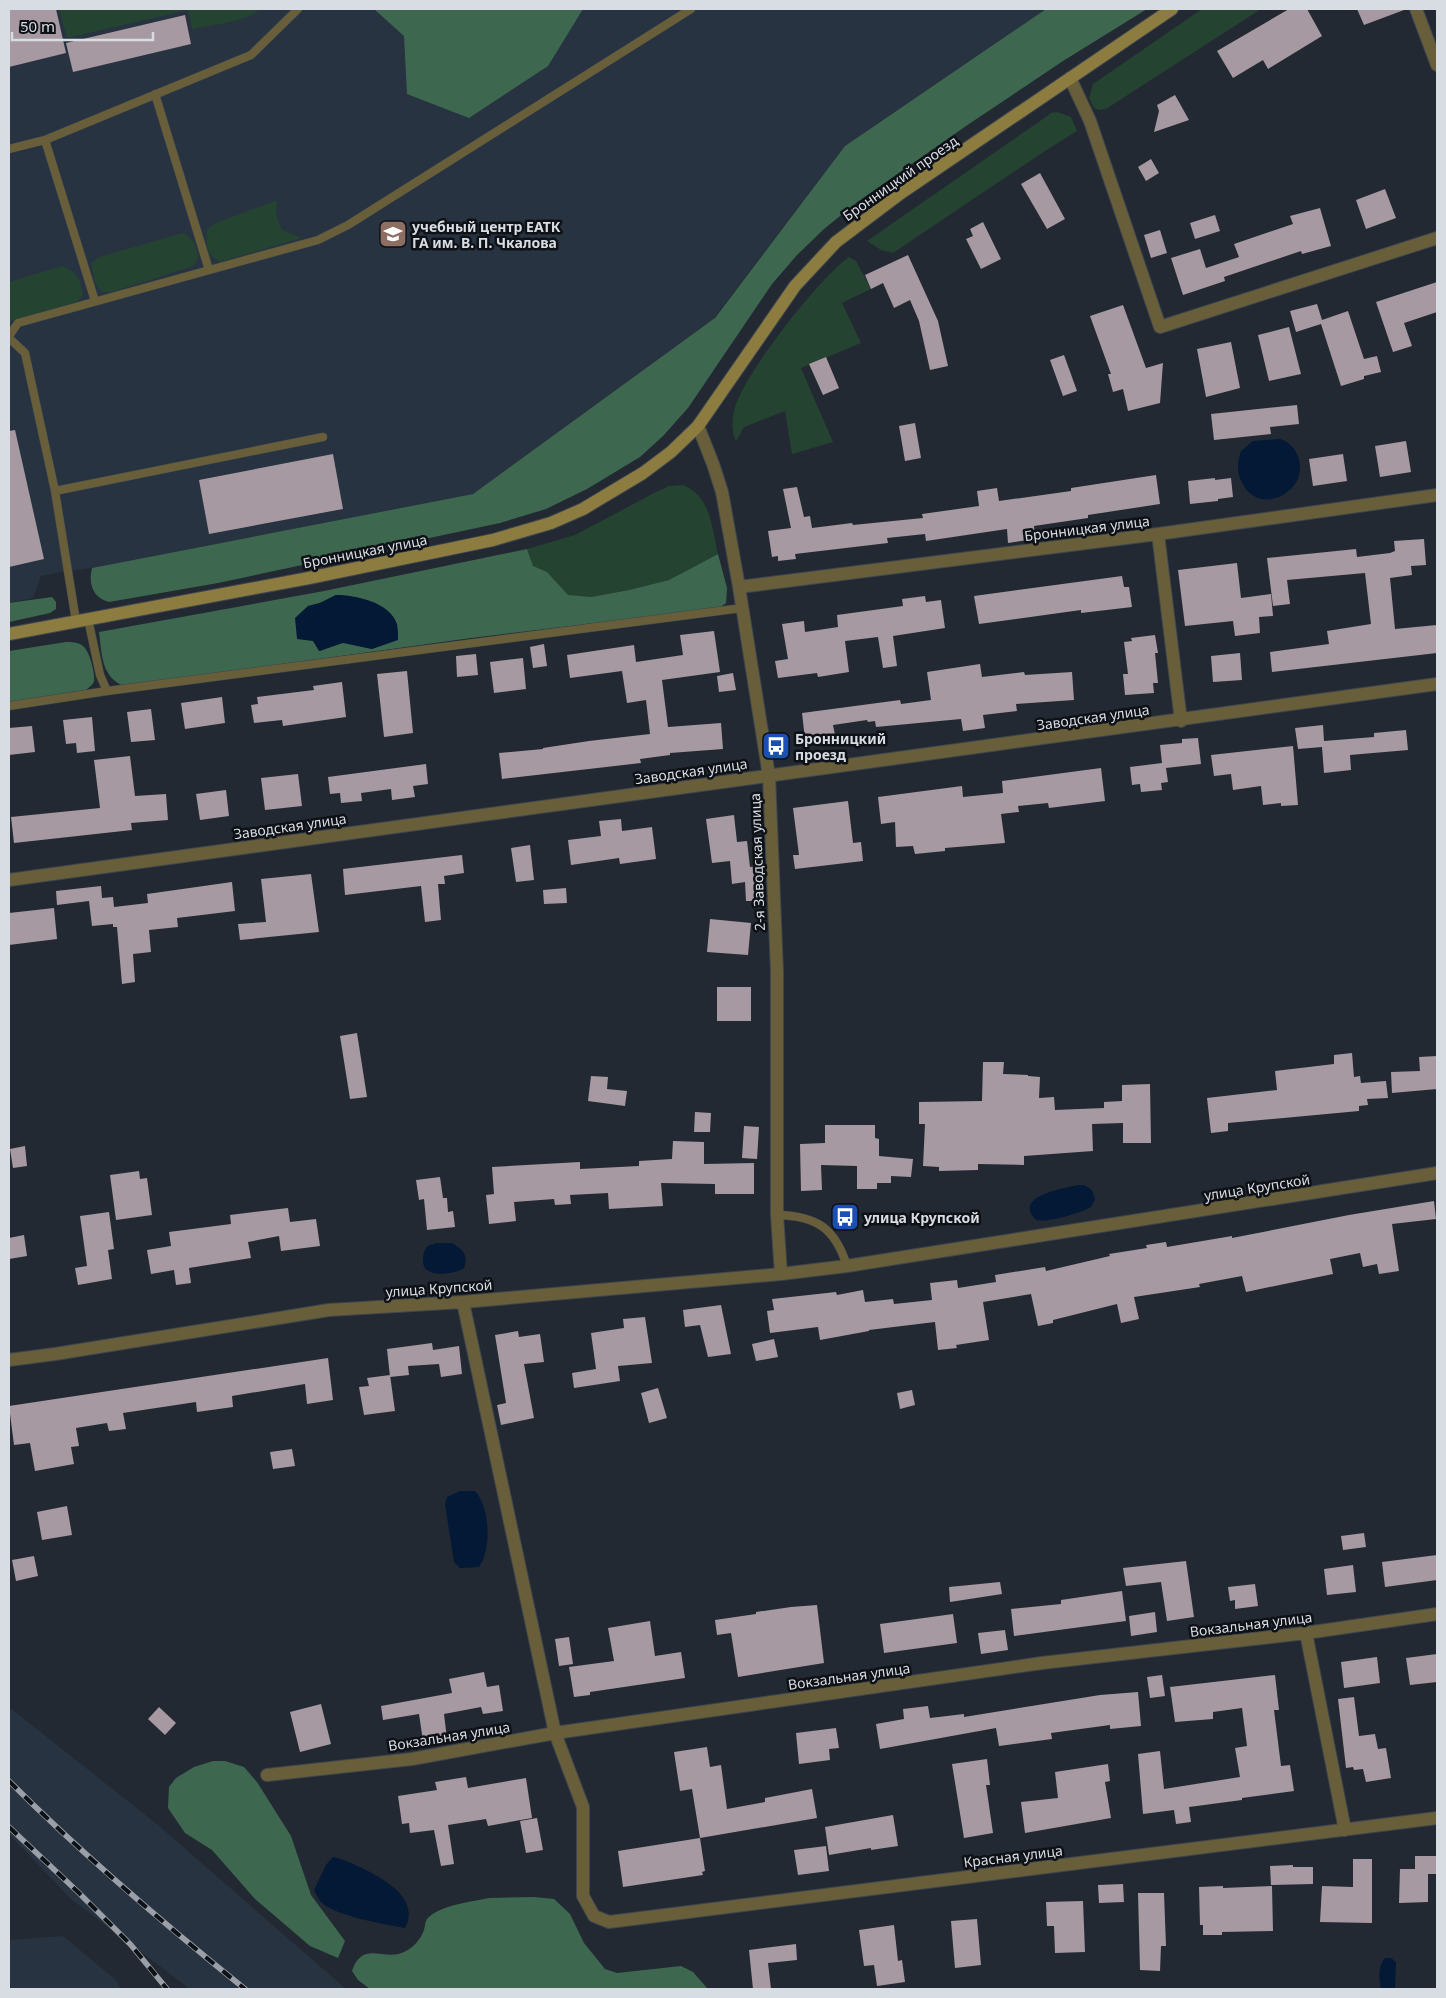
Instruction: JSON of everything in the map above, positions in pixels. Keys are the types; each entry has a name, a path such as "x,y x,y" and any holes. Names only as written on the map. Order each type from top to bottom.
{"main road":[{"name":"Бронницкий проезд","path":"698,426 795,286 836,242 901,193 1172,9"},
{"name":"Бронницкая улица","path":"9,634 374,565 529,530 567,517 610,494 671,452 698,426"}],"street":[{"path":"1416,9 1437,65"},
{"path":"1070,78 1090,121 1160,327 1437,238"},
{"name":"2-я Заводская улица","path":"698,426 722,492 740,587 769,776 777,972 778,1215 781,1274"},
{"name":"Бронницкая улица","path":"740,587 1158,534 1437,495"},
{"path":"1158,534 1181,721"},
{"name":"Заводская улица","path":"9,880 1181,721 1437,684"},
{"name":"улица Крупской","path":"9,1360 328,1310 463,1302 781,1274 847,1266 1437,1173"},
{"path":"463,1302 555,1733"},
{"name":"Вокзальная улица","path":"267,1775 412,1758 555,1733 1042,1663 1306,1633 1437,1614"},
{"path":"1306,1633 1345,1830"},
{"name":"Красная улица","path":"555,1733 583,1807 583,1896 594,1916 609,1922 1437,1818"}],"lane":[{"path":"9,149 46,140 251,55 298,9"},
{"path":"107,691 82,620 25,353 9,337 18,323 318,240 348,224 691,9"},
{"path":"155,94 208,270"},
{"path":"46,140 95,301"},
{"path":"55,491 323,437"},
{"path":"9,706 107,691 742,608"},
{"path":"778,1215 794,1215 814,1220 830,1233 841,1248 847,1266"}],"shaded area":[{"name":"учебный центр ЕАТК ГА им. В. П. Чкалова","path":"9,9 1046,9 845,146 711,322 473,494 92,568 41,576 33,598 9,603"},
{"path":"9,1707 158,1825 346,1989 190,1989 71,1899 9,1834"},
{"path":"63,1936 117,1981 121,1989 9,1989 9,1940"}],"green space":[{"path":"59,9 260,9 238,20 192,29 188,10 67,38"},
{"path":"374,9 583,9 548,66 469,118 407,94 404,36"},
{"path":"1046,9 1147,9 1063,61 966,126 856,203 824,229 797,255 772,284 688,408 663,436 640,457 587,489 546,509 500,523 218,583 109,602 99,597 93,590 91,585 92,568 473,494 715,318 845,146"},
{"path":"1202,9 1261,9 1106,109 1099,110 1094,108 1089,98 1093,84"},
{"path":"1057,112 1071,117 1077,131 893,253 881,250 867,241 1051,113"},
{"path":"277,200 276,215 282,230 302,238 220,262 212,256 207,244 207,229 216,223"},
{"path":"183,233 192,240 197,250 198,259 193,266 112,292 101,292 95,283 91,263 99,257"},
{"path":"849,257 856,261 871,289 842,303 861,343 801,368 833,442 792,454 785,411 744,427 736,441 732,424 735,407 753,372 784,327 802,305 836,268"},
{"path":"62,266 72,271 81,284 83,295 77,302 9,322 9,282"},
{"path":"683,485 692,490 705,505 712,524 718,554 669,580 591,597 568,596 547,572 533,567 527,549 575,535 656,492 669,486"},
{"path":"527,549 533,566 547,572 568,595 591,597 669,580 718,554 727,588 726,603 719,608 471,638 123,686 110,676 104,664 99,632 324,591","holes":["336,595 372,649 343,642 320,651 313,641 308,606 320,603"]},
{"path":"52,597 56,602 56,609 50,613 9,622 9,603"},
{"path":"66,642 78,643 86,650 94,673 92,685 86,690 9,702 9,651"},
{"path":"213,1761 225,1761 244,1767 257,1782 291,1836 311,1895 345,1941 338,1958 310,1946 255,1899 212,1850 185,1833 168,1808 169,1787 176,1778 194,1767"},
{"path":"534,1897 554,1899 570,1914 584,1943 605,1969 617,1973 681,1966 693,1972 708,1989 370,1989 358,1980 352,1971 362,1956 374,1953 396,1954 410,1948 421,1937 427,1919 439,1910 489,1898"}],"water":[{"path":"1280,439 1296,451 1298,457 1300,471 1295,484 1284,494 1270,499 1263,499 1250,494 1239,475 1238,461 1241,451 1253,441"},
{"path":"336,595 362,598 387,610 397,624 398,640 372,649 343,643 319,651 313,641 297,639 295,618 308,606 320,603"},
{"path":"1077,1185 1084,1185 1092,1190 1095,1199 1091,1207 1064,1217 1041,1221 1036,1220 1030,1212 1030,1205 1035,1199 1042,1195"},
{"path":"436,1243 452,1243 464,1253 466,1259 464,1268 446,1274 439,1274 428,1271 424,1267 424,1253 428,1246"},
{"path":"460,1491 475,1491 484,1507 488,1528 486,1550 479,1567 460,1568 454,1562 445,1504 447,1497"},
{"path":"333,1857 366,1870 392,1886 405,1900 408,1909 405,1928 347,1915 336,1911 320,1901 314,1890 326,1865"},
{"path":"1385,1958 1391,1958 1396,1962 1395,1989 1381,1989 1380,1969"}],"building":[{"path":"9,9 56,9 66,53 9,67"},
{"path":"1289,9 1307,9 1322,36 1268,69 1263,60 1233,78 1217,51"},
{"path":"1357,9 1404,9 1404,10 1364,25"},
{"path":"185,15 191,44 73,72 66,43"},
{"path":"1175,95 1189,120 1154,132 1159,111 1157,105"},
{"path":"1151,159 1159,173 1146,181 1138,167"},
{"path":"1040,173 1065,219 1047,229 1021,184"},
{"path":"1385,189 1396,218 1366,229 1356,200"},
{"path":"1320,208 1331,246 1302,254 1301,251 1224,277 1225,281 1183,295 1171,258 1200,249 1206,268 1239,257 1234,244 1293,224 1290,216"},
{"path":"1215,215 1220,231 1195,239 1190,223"},
{"path":"983,222 1001,259 981,269 966,239 973,236 970,229"},
{"path":"1160,230 1167,253 1151,258 1144,235"},
{"path":"908,255 938,321 948,366 930,370 919,321 910,300 894,308 883,283 871,289 865,275"},
{"path":"1437,282 1437,312 1404,323 1412,346 1393,352 1376,302"},
{"path":"1317,304 1322,320 1348,311 1364,359 1377,356 1381,372 1364,376 1364,379 1341,386 1321,324 1296,332 1290,311"},
{"path":"1123,305 1146,368 1163,363 1160,403 1128,411 1123,389 1113,392 1108,374 1111,374 1090,316"},
{"path":"1289,327 1301,374 1269,381 1258,335"},
{"path":"1231,342 1240,388 1206,397 1197,349"},
{"path":"1064,355 1077,391 1063,396 1050,360"},
{"path":"826,357 839,388 823,395 809,364"},
{"path":"1297,405 1299,424 1270,427 1271,434 1214,440 1211,414"},
{"path":"915,423 921,458 905,461 899,426"},
{"path":"15,430 44,559 9,567 9,431"},
{"path":"1406,441 1411,472 1380,477 1375,446"},
{"path":"333,454 343,509 209,534 199,480"},
{"path":"1343,454 1347,481 1313,486 1309,459"},
{"path":"1156,475 1160,504 1088,515 1088,518 1034,526 1035,539 1008,543 1007,529 926,541 925,534 887,538 888,543 795,554 796,559 778,561 778,556 772,557 768,531 791,528 783,489 797,487 804,517 810,516 812,528 923,518 922,514 979,506 977,491 997,488 999,501 1071,491 1071,488"},
{"path":"1215,478 1215,480 1231,478 1233,497 1218,499 1218,501 1190,504 1188,481"},
{"path":"1424,539 1426,565 1411,566 1412,575 1390,578 1395,629 1437,625 1437,653 1272,672 1270,652 1329,644 1327,631 1371,624 1365,573 1287,580 1290,604 1273,606 1267,558 1356,549 1357,557 1395,551 1394,541"},
{"path":"1237,563 1241,598 1271,594 1273,616 1259,617 1260,633 1235,636 1233,621 1185,626 1178,570"},
{"path":"1122,576 1124,587 1129,587 1132,607 1081,613 1081,610 979,624 974,596"},
{"path":"925,596 926,602 941,600 945,628 893,636 897,666 883,668 878,637 845,641 849,672 818,677 817,673 778,678 775,661 788,659 782,624 804,621 805,632 838,627 837,615 903,606 902,599"},
{"path":"714,631 720,672 662,680 668,727 721,723 723,749 670,753 670,755 640,759 641,763 502,779 499,753 543,749 589,741 650,734 646,700 627,703 622,671 570,678 567,655 634,645 636,662 683,655 680,635"},
{"path":"1155,635 1158,653 1155,653 1158,683 1153,683 1154,693 1125,695 1123,674 1128,674 1124,642 1132,641 1131,638"},
{"path":"544,644 547,666 533,668 530,647"},
{"path":"1240,653 1242,680 1213,682 1211,656"},
{"path":"476,654 478,675 457,677 456,656"},
{"path":"523,658 526,689 494,693 490,662"},
{"path":"980,664 982,677 1024,672 1025,675 1072,672 1074,700 1016,704 1017,711 983,715 985,728 963,731 961,719 876,727 875,721 868,722 867,720 833,725 835,735 805,739 802,713 900,700 901,704 931,700 927,672"},
{"path":"407,671 413,733 384,737 377,674"},
{"path":"733,673 736,690 719,692 717,676"},
{"path":"342,682 346,717 283,726 282,720 254,723 251,705 258,704 257,697 314,690 313,686"},
{"path":"222,697 225,723 185,729 181,703"},
{"path":"151,709 155,740 131,742 127,712"},
{"path":"92,717 95,751 77,753 76,743 66,744 63,720"},
{"path":"1323,725 1324,741 1374,737 1374,733 1406,730 1408,750 1350,755 1351,770 1324,773 1322,747 1298,749 1295,728"},
{"path":"32,726 35,752 9,755 9,728"},
{"path":"1198,738 1201,764 1166,768 1168,782 1161,783 1162,790 1141,792 1140,784 1132,785 1130,767 1162,763 1160,745 1182,743 1182,739"},
{"path":"1293,746 1298,805 1281,806 1281,803 1263,805 1261,786 1233,790 1231,774 1214,776 1211,755"},
{"path":"130,756 135,796 166,794 168,820 131,823 132,830 14,843 11,817 100,808 94,760"},
{"path":"426,764 428,784 413,786 415,797 392,800 391,789 361,793 362,801 341,803 340,793 330,794 328,777"},
{"path":"1101,768 1105,801 1049,808 1048,803 1018,806 1019,812 1001,814 1005,843 945,848 945,851 915,854 913,846 896,847 895,822 881,824 878,797 962,786 963,797 1003,793 1002,781"},
{"path":"298,774 302,806 265,810 261,778"},
{"path":"226,790 229,816 200,820 196,794"},
{"path":"848,801 853,843 861,842 863,861 795,869 793,855 799,855 793,808"},
{"path":"734,815 737,842 747,841 750,867 761,866 763,901 746,901 745,882 732,884 730,861 712,863 706,819"},
{"path":"621,819 622,831 652,827 656,859 620,864 619,858 571,865 568,840 601,836 599,821"},
{"path":"530,845 534,880 516,882 511,848"},
{"path":"462,855 464,873 444,876 445,884 438,884 441,920 425,922 421,886 345,895 343,869"},
{"path":"311,874 319,932 240,940 238,924 266,922 261,879"},
{"path":"232,882 235,911 177,918 178,927 149,930 151,952 133,954 135,982 122,984 117,927 113,927 113,924 92,926 89,901 57,905 56,891 101,886 102,898 113,897 114,907 148,903 147,894"},
{"path":"566,888 567,903 544,904 543,890"},
{"path":"54,908 57,939 9,945 9,913"},
{"path":"710,919 751,923 748,955 707,952"},
{"path":"717,987 751,987 751,1021 717,1021"},
{"path":"357,1033 367,1097 350,1099 340,1036"},
{"path":"1352,1053 1354,1077 1360,1076 1361,1083 1386,1081 1388,1098 1367,1099 1368,1105 1359,1106 1359,1111 1228,1123 1228,1131 1211,1133 1207,1098 1277,1090 1275,1071 1334,1064 1334,1055"},
{"path":"1437,1056 1437,1089 1392,1093 1391,1072 1420,1071 1419,1057"},
{"path":"983,1062 1004,1062 1003,1074 1040,1077 1039,1098 1054,1097 1055,1110 1104,1108 1104,1102 1122,1101 1122,1085 1150,1084 1151,1143 1123,1143 1123,1123 1092,1124 1093,1151 1024,1156 1024,1165 978,1164 978,1170 939,1171 939,1167 923,1166 925,1124 919,1124 919,1102 982,1101"},
{"path":"591,1076 608,1077 607,1089 627,1091 625,1106 588,1101"},
{"path":"695,1112 711,1113 710,1132 694,1132"},
{"path":"825,1125 875,1125 875,1138 879,1139 879,1156 913,1159 911,1177 891,1176 891,1183 877,1183 877,1189 857,1189 857,1166 821,1165 822,1190 801,1191 800,1144 825,1143"},
{"path":"744,1126 759,1127 757,1159 742,1158"},
{"path":"673,1141 704,1142 704,1164 754,1163 754,1194 715,1194 715,1184 661,1183 663,1206 609,1209 608,1193 570,1195 571,1204 555,1205 554,1199 514,1202 516,1221 489,1224 486,1195 494,1194 492,1167 580,1162 580,1169 639,1166 639,1161 672,1159"},
{"path":"25,1146 27,1166 13,1168 10,1149"},
{"path":"139,1171 140,1179 147,1178 152,1215 116,1220 110,1175"},
{"path":"440,1177 443,1198 447,1198 448,1212 453,1211 455,1227 427,1230 424,1199 419,1200 416,1180"},
{"path":"1434,1201 1436,1219 1392,1224 1399,1271 1379,1274 1377,1264 1363,1267 1360,1253 1330,1259 1333,1274 1246,1292 1242,1276 1199,1284 1200,1287 1134,1297 1139,1319 1121,1323 1117,1304 1053,1320 1053,1323 1038,1326 1031,1294 983,1302 989,1340 956,1345 957,1348 938,1350 935,1322 869,1330 820,1340 818,1327 770,1333 767,1311 774,1310 772,1299 836,1292 837,1295 863,1290 865,1302 893,1299 894,1304 932,1300 930,1283 957,1280 958,1288 996,1282 995,1275 1045,1267 1046,1271 1110,1256 1109,1254 1147,1248 1146,1245 1166,1242 1167,1247 1232,1236 1232,1238 1349,1215"},
{"path":"288,1208 290,1222 316,1219 320,1246 281,1251 279,1236 248,1242 251,1258 189,1268 191,1283 176,1285 174,1270 151,1274 147,1250 171,1246 169,1232 231,1224 230,1215"},
{"path":"109,1212 114,1249 108,1250 112,1279 78,1285 75,1268 87,1266 80,1216"},
{"path":"24,1235 27,1256 9,1259 9,1238"},
{"path":"721,1305 731,1354 708,1357 700,1325 685,1327 683,1310"},
{"path":"645,1317 652,1363 618,1366 620,1381 574,1388 572,1373 596,1369 591,1333 624,1328 623,1319"},
{"path":"518,1331 519,1337 540,1334 544,1362 524,1364 534,1418 501,1425 497,1405 506,1403 495,1335"},
{"path":"774,1339 778,1357 756,1361 752,1344"},
{"path":"432,1343 433,1350 459,1346 462,1374 441,1377 439,1364 408,1366 409,1375 390,1377 387,1349"},
{"path":"328,1358 333,1400 307,1404 305,1384 232,1396 233,1407 197,1412 196,1402 123,1413 126,1429 109,1431 107,1423 76,1428 79,1446 71,1447 74,1464 35,1471 30,1443 14,1445 9,1406"},
{"path":"390,1375 395,1411 364,1415 359,1387 369,1386 367,1378"},
{"path":"658,1388 667,1418 649,1423 641,1393"},
{"path":"912,1390 915,1405 900,1409 897,1393"},
{"path":"292,1449 295,1466 273,1469 270,1452"},
{"path":"67,1506 72,1535 42,1540 37,1512"},
{"path":"1364,1533 1366,1547 1343,1550 1341,1536"},
{"path":"1437,1555 1437,1580 1385,1587 1382,1562"},
{"path":"34,1556 38,1576 16,1581 12,1560"},
{"path":"1186,1561 1194,1617 1167,1621 1161,1582 1126,1586 1123,1568"},
{"path":"1353,1565 1356,1592 1327,1595 1324,1569"},
{"path":"1000,1582 1002,1594 950,1602 949,1587"},
{"path":"1255,1584 1258,1606 1235,1609 1235,1600 1230,1601 1228,1587"},
{"path":"1122,1591 1126,1621 1014,1636 1011,1609 1061,1604 1061,1600"},
{"path":"817,1605 824,1663 738,1677 731,1633 717,1635 715,1620 756,1614 756,1612"},
{"path":"1155,1612 1157,1632 1131,1636 1129,1616"},
{"path":"953,1614 957,1643 884,1653 880,1624"},
{"path":"650,1621 655,1656 681,1652 685,1678 590,1692 590,1695 574,1697 569,1667 614,1661 608,1628"},
{"path":"1005,1630 1008,1650 981,1654 978,1633"},
{"path":"569,1637 573,1664 559,1666 555,1639"},
{"path":"1437,1654 1437,1682 1410,1685 1406,1658"},
{"path":"1377,1657 1380,1683 1344,1688 1341,1662"},
{"path":"484,1672 487,1687 499,1685 503,1711 483,1714 481,1707 444,1714 447,1739 423,1741 419,1714 383,1720 381,1706 452,1693 449,1679"},
{"path":"1162,1675 1165,1696 1150,1698 1147,1677"},
{"path":"1275,1675 1279,1710 1274,1710 1281,1766 1290,1765 1294,1791 1189,1807 1191,1822 1176,1824 1174,1810 1143,1814 1138,1754 1160,1751 1164,1789 1240,1777 1235,1748 1247,1746 1242,1708 1213,1712 1213,1719 1175,1722 1170,1687"},
{"path":"1138,1692 1141,1726 1110,1729 1110,1725 1051,1733 1052,1739 999,1746 996,1728 880,1749 876,1724 904,1719 903,1709 928,1706 930,1718 964,1714 964,1717 1100,1695"},
{"path":"1354,1697 1359,1736 1375,1734 1378,1749 1386,1748 1391,1778 1366,1782 1363,1769 1354,1770 1353,1767 1346,1768 1338,1699"},
{"path":"321,1704 331,1744 300,1752 290,1712"},
{"path":"159,1707 176,1723 165,1735 148,1719"},
{"path":"836,1728 839,1748 829,1749 830,1760 799,1764 796,1733"},
{"path":"707,1747 710,1767 721,1765 727,1809 765,1802 765,1798 812,1789 817,1818 700,1838 692,1789 680,1791 674,1752"},
{"path":"987,1759 990,1785 986,1785 993,1833 964,1838 952,1764"},
{"path":"1108,1764 1110,1781 1105,1782 1111,1818 1025,1833 1021,1802 1058,1798 1055,1772"},
{"path":"466,1777 468,1788 526,1778 532,1818 488,1826 486,1819 448,1825 454,1864 441,1866 434,1830 410,1833 409,1823 402,1824 398,1796 437,1790 435,1782"},
{"path":"893,1815 898,1846 871,1850 871,1848 829,1855 825,1827"},
{"path":"537,1818 543,1850 526,1853 520,1821"},
{"path":"700,1838 705,1871 702,1872 703,1875 623,1887 618,1851"},
{"path":"826,1846 829,1871 798,1875 794,1850"},
{"path":"1415,1856 1437,1856 1437,1874 1428,1874 1428,1902 1399,1903 1400,1869 1415,1869"},
{"path":"1353,1859 1372,1859 1372,1923 1320,1922 1322,1886 1353,1887"},
{"path":"1293,1865 1293,1867 1313,1867 1313,1884 1271,1885 1270,1866"},
{"path":"1123,1884 1124,1902 1099,1903 1098,1885"},
{"path":"1223,1886 1223,1888 1272,1886 1273,1931 1222,1932 1222,1935 1203,1935 1203,1925 1200,1925 1199,1887"},
{"path":"1138,1893 1164,1893 1166,1946 1161,1946 1160,1971 1140,1970"},
{"path":"1083,1901 1085,1952 1055,1953 1054,1926 1047,1926 1046,1902"},
{"path":"977,1919 981,1965 955,1968 951,1921"},
{"path":"894,1925 898,1961 902,1960 905,1982 877,1986 874,1965 864,1966 859,1930"},
{"path":"796,1944 797,1960 768,1963 771,1989 753,1989 749,1950"}],"railway":[{"path":"9,1781 124,1888 245,1989"},
{"path":"9,1827 131,1945 167,1989"}],"place":[{"name":"учебный центр ЕАТК ГА им. В. П. Чкалова","path":"393,234"},
{"name":"Бронницкий проезд","path":"776,746"},
{"name":"улица Крупской","path":"845,1217"}]}
